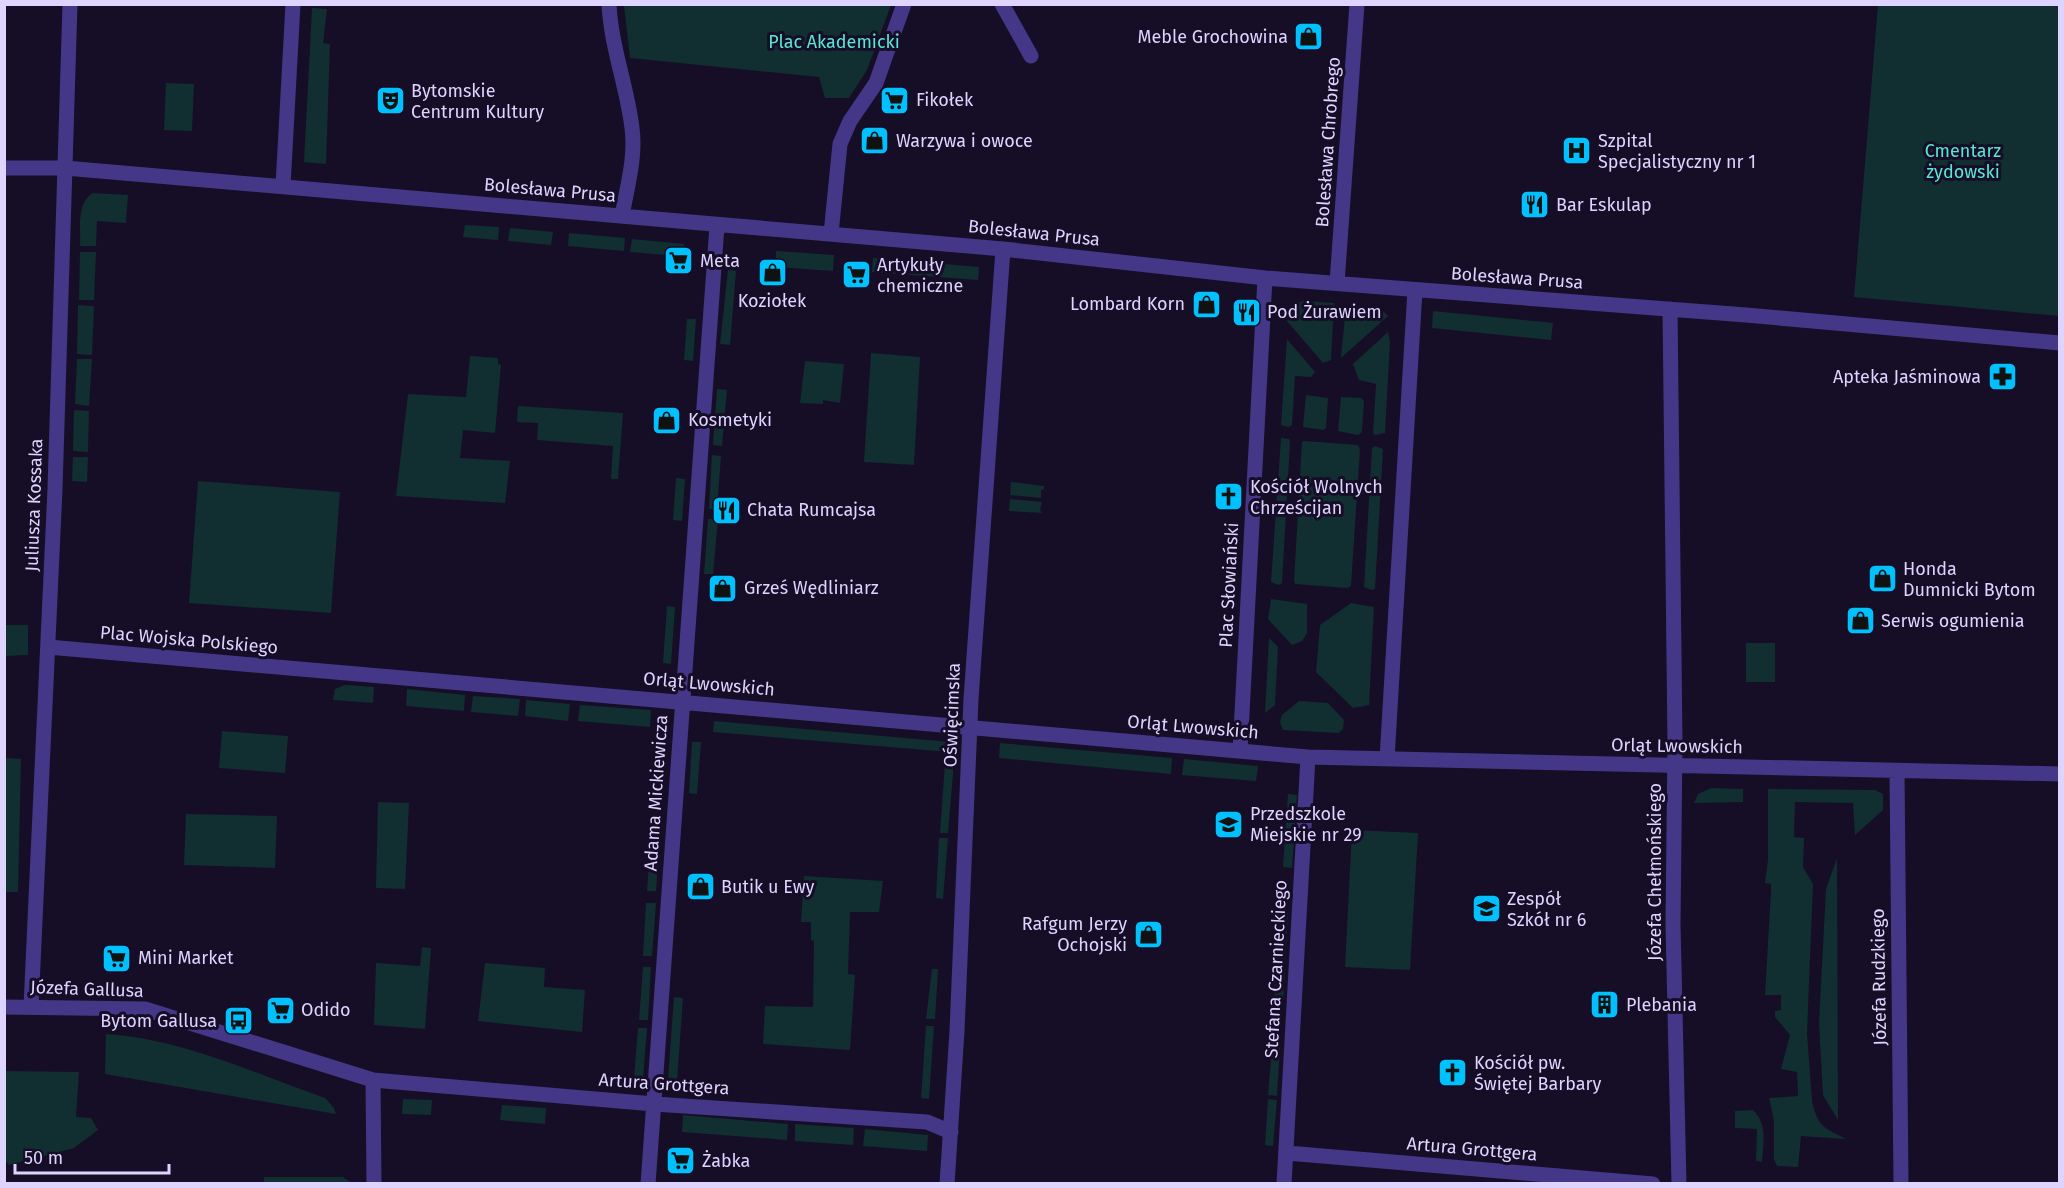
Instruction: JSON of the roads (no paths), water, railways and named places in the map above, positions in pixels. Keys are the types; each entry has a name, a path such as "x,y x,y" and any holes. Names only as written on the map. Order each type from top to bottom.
{"street":[{"name":"Juliusza Kossaka","path":"31,1007 48,647 70,4"},
{"path":"283,186 293,4"},
{"path":"609,4 614,49 632,130 633,154 622,216"},
{"path":"831,234 840,144 850,121 876,83 904,4"},
{"path":"1002,4 1031,56"},
{"name":"Bolesława Chrobrego","path":"1337,283 1357,4"},
{"name":"Bolesława Prusa","path":"4,168 65,168 283,186 717,226 1003,249 1265,278 1670,309 2060,343"},
{"name":"Adama Mickiewicza","path":"648,1184 717,226"},
{"name":"Oświęcimska","path":"947,1184 972,727 972,687 1003,249"},
{"name":"Plac Słowiański","path":"1240,751 1265,278"},
{"path":"1387,759 1415,290"},
{"name":"Józefa Chełmońskiego","path":"1670,309 1675,765 1673,924 1679,1184"},
{"name":"Plac Wojska Polskiego","path":"48,647 326,670"},
{"name":"Orląt Lwowskich","path":"326,670 1308,757 2060,774"},
{"name":"Stefana Czarnieckiego","path":"1284,1184 1308,757"},
{"name":"Józefa Rudzkiego","path":"1897,771 1901,1184"},
{"name":"Józefa Gallusa","path":"4,1007 145,1009 373,1080"},
{"path":"373,1080 374,1184"},
{"name":"Artura Grottgera","path":"373,1080 654,1104 927,1122 951,1132"},
{"name":"Artura Grottgera","path":"1287,1153 1653,1184"}],"place":[{"name":"Meble Grochowina","path":"1309,37"},
{"name":"Fikołek","path":"895,100"},
{"name":"Bytomskie Centrum Kultury","path":"390,101"},
{"name":"Warzywa i owoce","path":"875,141"},
{"name":"Szpital Specjalistyczny nr 1","path":"1577,151"},
{"name":"Bar Eskulap","path":"1535,205"},
{"name":"Meta","path":"679,261"},
{"name":"Koziołek","path":"772,272"},
{"name":"Artykuły chemiczne","path":"856,275"},
{"name":"Lombard Korn","path":"1206,304"},
{"name":"Pod Żurawiem","path":"1246,312"},
{"name":"Apteka Jaśminowa","path":"2002,377"},
{"name":"Kosmetyki","path":"667,420"},
{"name":"Kościół Wolnych Chrześcijan","path":"1229,497"},
{"name":"Chata Rumcajsa","path":"726,510"},
{"name":"Honda Dumnicki Bytom","path":"1882,579"},
{"name":"Grześ Wędliniarz","path":"723,588"},
{"name":"Serwis ogumienia","path":"1860,621"},
{"name":"Przedszkole Miejskie nr 29","path":"1229,824"},
{"name":"Butik u Ewy","path":"700,887"},
{"name":"Zespół Szkół nr 6","path":"1486,909"},
{"name":"Rafgum Jerzy Ochojski","path":"1148,934"},
{"name":"Mini Market","path":"117,958"},
{"name":"Plebania","path":"1605,1005"},
{"name":"Odido","path":"280,1010"},
{"name":"Bytom Gallusa","path":"238,1021"},
{"name":"Kościół pw. Świętej Barbary","path":"1453,1073"},
{"name":"Żabka","path":"681,1161"}],"park label":[{"name":"Plac Akademicki","path":"834,42"},
{"name":"Cmentarz żydowski","path":"1963,161"}]}
